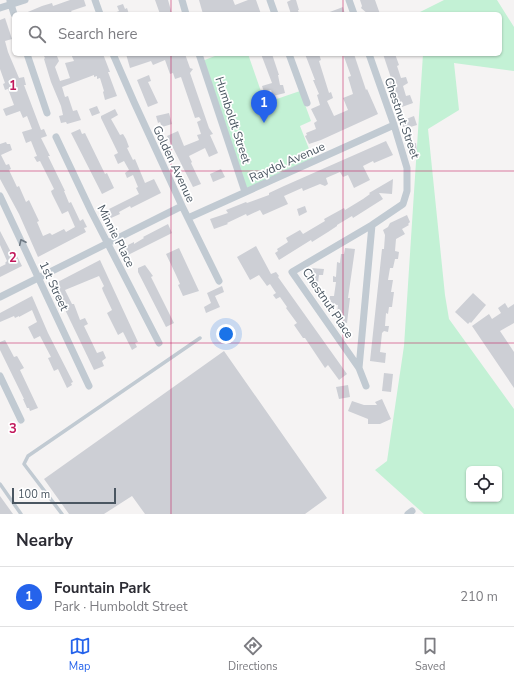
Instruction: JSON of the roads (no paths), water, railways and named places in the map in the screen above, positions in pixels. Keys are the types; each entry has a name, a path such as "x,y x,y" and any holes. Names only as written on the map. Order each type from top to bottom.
{"street":[{"path":"0,8 10,2 25,0"},
{"path":"95,0 99,12"},
{"path":"182,0 185,12"},
{"path":"270,0 274,12"},
{"path":"349,0 353,12"},
{"path":"10,2 13,12"},
{"path":"28,56 47,113"},
{"name":"Golden Avenue","path":"114,56 182,206 219,281"},
{"path":"290,56 307,103"},
{"name":"Chestnut Street","path":"370,56 408,168 408,191 403,204 372,225"},
{"name":"Humboldt Street","path":"201,57 245,192"},
{"name":"Raydol Avenue","path":"188,218 394,125"},
{"name":"Minnie Place","path":"56,137 107,243 159,343"},
{"name":"1st Street","path":"0,196 89,386"},
{"path":"0,297 182,206"},
{"path":"359,368 372,225"},
{"name":"Chestnut Place","path":"366,386 359,368 292,272 372,225"},
{"path":"0,376 21,420"}],"lane":[{"path":"62,514 24,464 28,456 200,338"},
{"path":"0,484 21,514"}],"place":[{"name":"Fountain Park","path":"264,123"}]}
